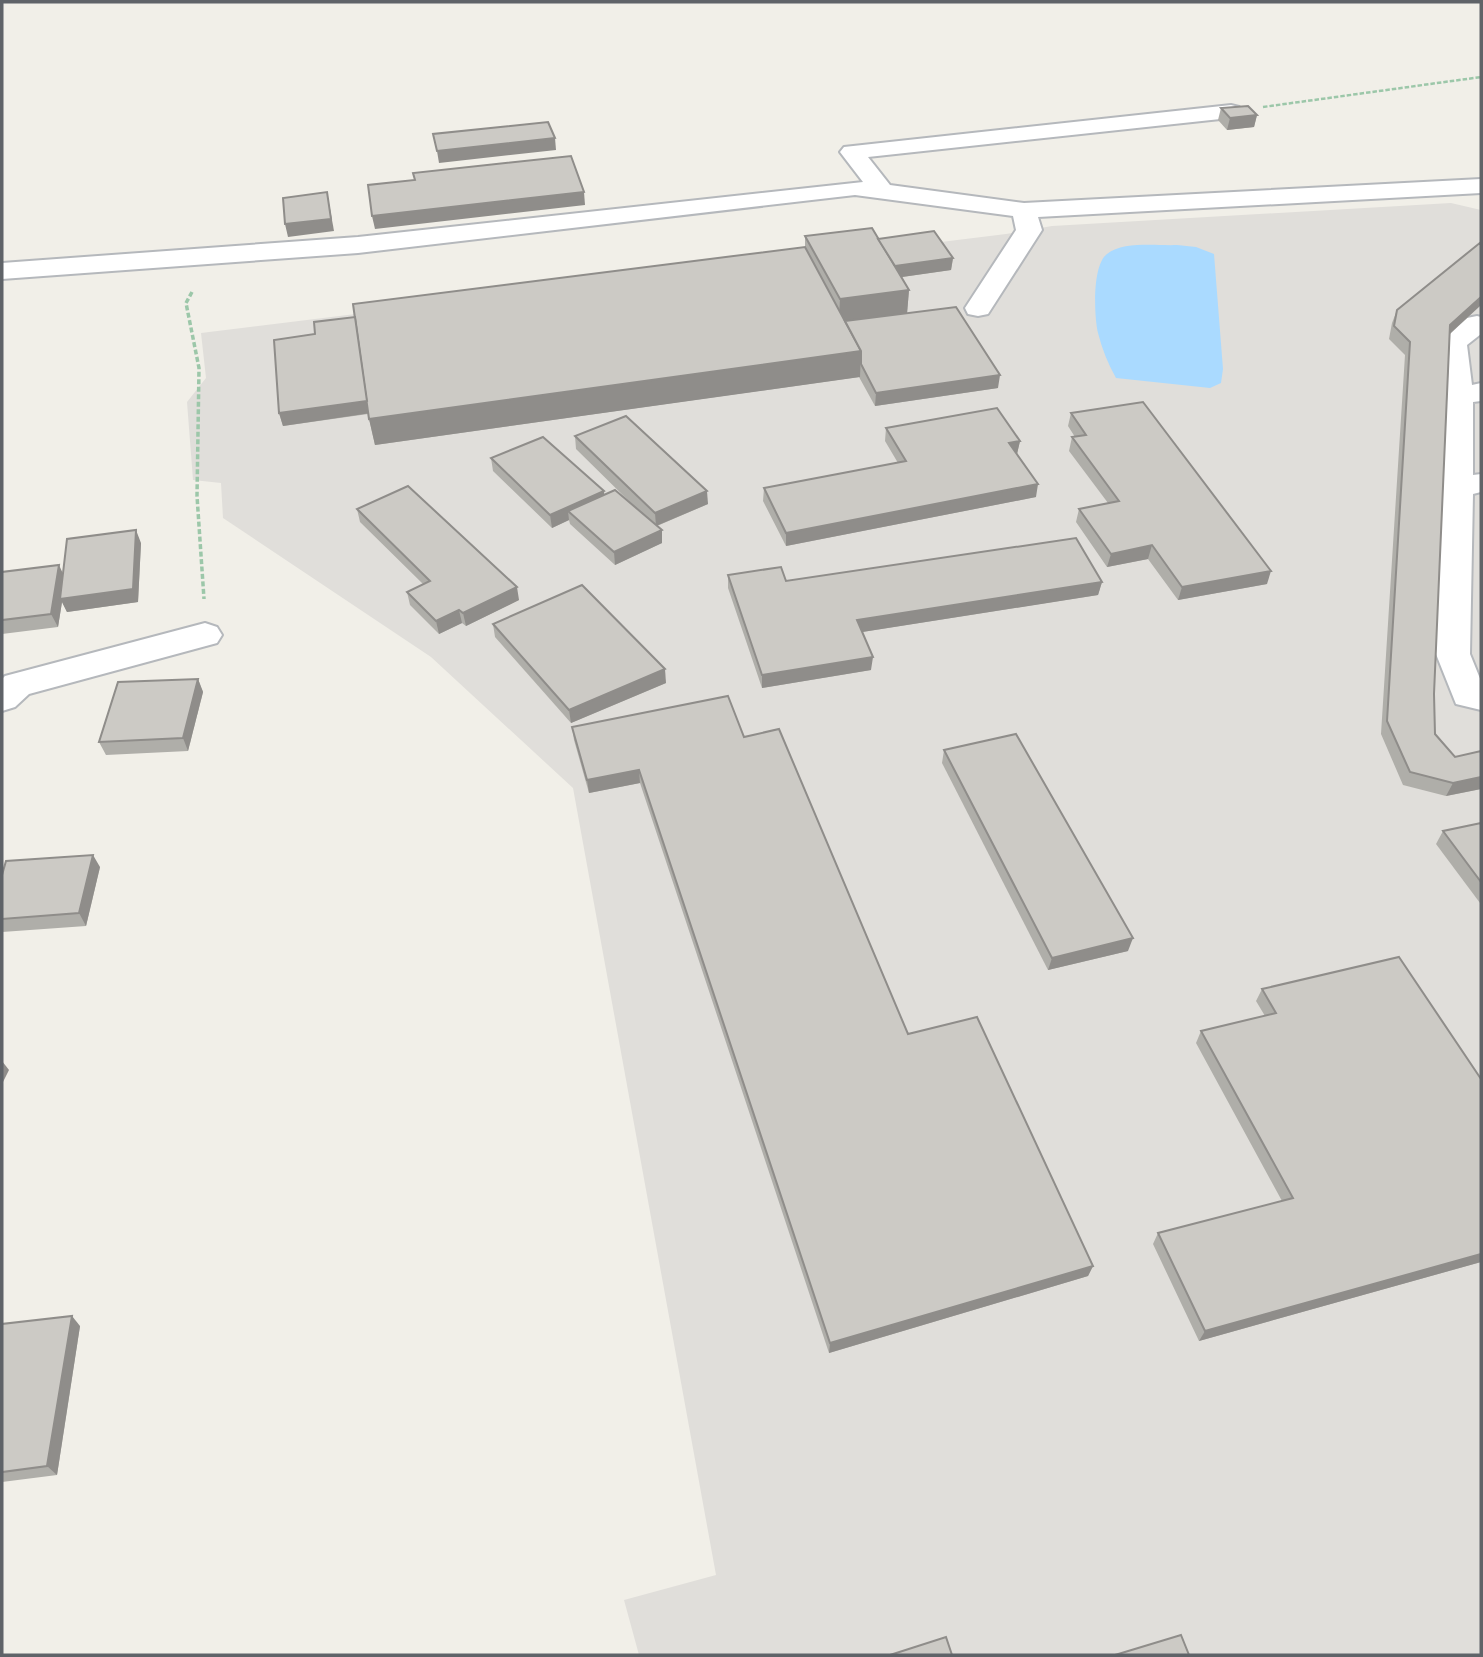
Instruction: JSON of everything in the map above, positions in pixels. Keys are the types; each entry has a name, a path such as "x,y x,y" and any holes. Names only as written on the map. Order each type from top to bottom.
{"street":[{"path":"883,192 852,152 1231,112"},
{"path":"2,271 358,245 855,188 1024,210 1481,186"},
{"path":"978,308 1029,230 1024,210"},
{"path":"1480,322 1452,343 1470,394 1468,596 1453,654 1469,695 1481,697"},
{"path":"2,698 17,685 205,635"}],"path":[{"path":"1231,112 1481,77"},
{"path":"205,635 202,546 197,496 199,369 186,303 214,256"}],"shaded area":[{"path":"1451,203 1481,210 1481,1655 639,1655 624,1600 716,1575 573,788 431,657 223,518 221,483 193,480 187,402 206,378 201,333 1006,234 1052,226"}],"water":[{"path":"1122,247 1196,247 1214,254 1223,369 1221,383 1210,388 1116,378 1098,333 1095,303 1097,279 1102,260 1107,254"}],"building":[{"path":"1248,106 1257,115 1230,118 1221,108"},
{"path":"548,122 555,138 437,151 433,134"},
{"path":"571,156 584,192 372,216 368,185 415,180 413,173"},
{"path":"327,192 331,219 285,224 283,198"},
{"path":"872,228 909,290 840,299 805,236"},
{"path":"934,231 953,258 895,266 878,239"},
{"path":"1481,242 1481,297 1450,325 1434,694 1435,734 1455,757 1481,751 1481,777 1453,783 1410,772 1387,721 1410,342 1394,326 1397,310"},
{"path":"805,247 861,351 369,419 353,304"},
{"path":"956,307 1000,375 876,393 861,364 861,351 845,321"},
{"path":"355,317 367,401 279,413 274,340 315,334 314,322"},
{"path":"1143,402 1271,571 1182,587 1152,545 1111,554 1079,509 1119,501 1072,437 1086,435 1071,413"},
{"path":"997,408 1020,441 1009,443 1038,484 786,533 764,488 906,461 886,428"},
{"path":"626,416 707,491 655,513 575,436"},
{"path":"543,437 604,491 550,515 491,458"},
{"path":"408,486 517,587 463,613 459,610 436,621 407,592 430,581 357,509"},
{"path":"615,490 662,530 614,552 568,511"},
{"path":"136,530 133,589 60,599 67,539"},
{"path":"1076,538 1102,582 857,620 873,657 762,675 728,575 781,567 786,581"},
{"path":"59,565 51,614 2,620 2,572"},
{"path":"582,585 665,669 569,710 493,624"},
{"path":"198,679 183,738 99,742 118,682"},
{"path":"728,696 744,737 779,729 908,1034 977,1017 1093,1266 830,1343 639,770 587,780 572,727"},
{"path":"1016,734 1133,938 1052,958 944,750"},
{"path":"1481,823 1481,882 1443,831"},
{"path":"93,855 79,913 2,919 2,875 6,861"},
{"path":"1399,957 1481,1079 1481,1254 1205,1331 1158,1233 1293,1198 1201,1031 1276,1013 1262,989"},
{"path":"72,1316 47,1466 2,1472 2,1324"},
{"path":"1181,1635 1189,1655 1115,1655"},
{"path":"946,1637 952,1655 890,1655"}]}
